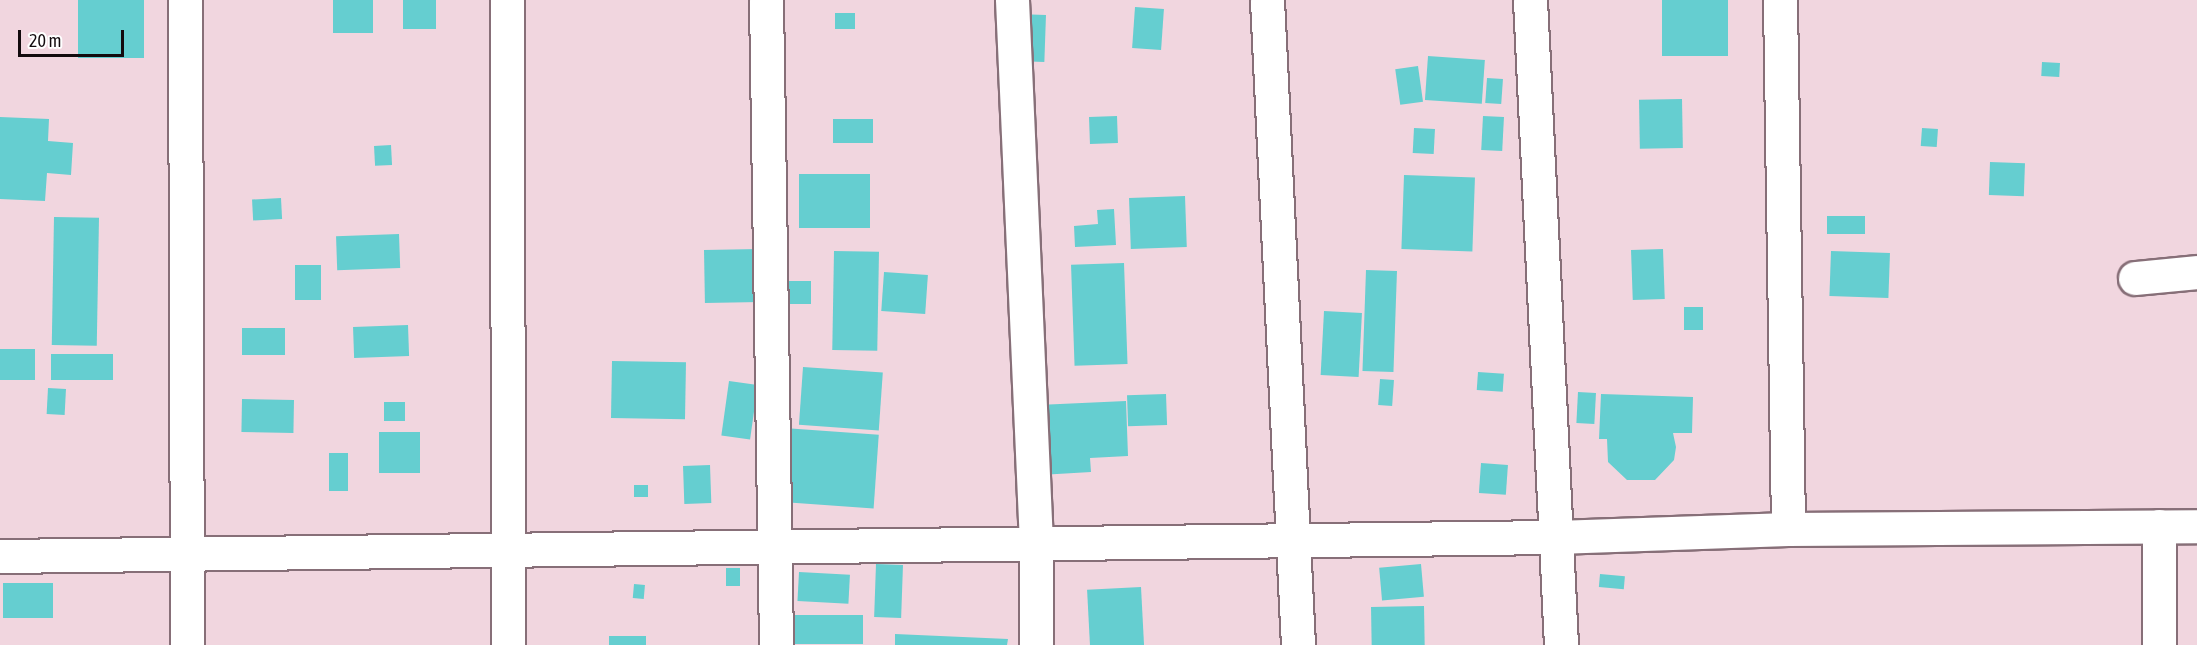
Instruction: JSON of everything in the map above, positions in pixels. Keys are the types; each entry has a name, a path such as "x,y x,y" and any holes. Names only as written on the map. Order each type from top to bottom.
{"street":[{"path":"185,0 187,645"},
{"path":"507,0 508,645"},
{"path":"766,0 776,645"},
{"path":"1012,0 1036,543 1036,645"},
{"path":"1267,0 1295,540 1298,645"},
{"path":"1530,0 1561,645"},
{"path":"1780,0 1788,529"},
{"path":"2135,278 2197,273"},
{"path":"2159,526 2159,645"},
{"path":"0,556 1556,537 1788,529 2197,526"}],"building":[{"path":"78,0 144,0 144,58 78,58"},
{"path":"333,0 373,0 373,33 333,33"},
{"path":"403,0 436,0 436,29 403,29"},
{"path":"1662,0 1728,0 1728,56 1662,56"},
{"path":"1135,7 1164,9 1161,50 1132,48"},
{"path":"835,13 855,13 855,29 835,29"},
{"path":"1017,14 1046,15 1044,62 1015,61"},
{"path":"1428,56 1485,60 1482,104 1425,100"},
{"path":"2042,62 2060,63 2059,77 2041,76"},
{"path":"1418,66 1423,102 1400,105 1395,69"},
{"path":"1487,78 1503,79 1501,104 1485,103"},
{"path":"1682,99 1683,148 1640,149 1639,100"},
{"path":"1117,116 1118,143 1090,144 1089,117"},
{"path":"1483,116 1504,117 1502,151 1481,150"},
{"path":"0,117 49,119 48,141 73,143 71,175 47,173 45,201 0,199"},
{"path":"833,119 873,119 873,143 833,143"},
{"path":"1414,128 1435,129 1434,154 1413,153"},
{"path":"1922,128 1938,129 1937,147 1921,146"},
{"path":"391,145 392,165 375,166 374,146"},
{"path":"1990,162 2025,163 2024,196 1989,195"},
{"path":"799,174 870,174 870,228 799,228"},
{"path":"1404,175 1475,177 1472,251 1401,249"},
{"path":"1185,196 1187,247 1131,249 1129,198"},
{"path":"281,198 282,219 253,220 252,200"},
{"path":"1114,209 1116,245 1075,247 1074,226 1098,224 1097,210"},
{"path":"1827,216 1865,216 1865,234 1827,234"},
{"path":"54,217 99,218 97,346 52,345"},
{"path":"399,234 400,268 337,270 336,236"},
{"path":"759,249 760,302 705,303 704,250"},
{"path":"1663,249 1665,299 1633,300 1631,250"},
{"path":"834,251 879,252 877,351 832,350"},
{"path":"1831,251 1890,253 1888,298 1829,296"},
{"path":"1124,263 1128,364 1075,366 1071,265"},
{"path":"295,265 321,265 321,300 295,300"},
{"path":"1366,270 1397,271 1393,372 1362,371"},
{"path":"884,272 928,275 925,314 881,311"},
{"path":"789,281 811,281 811,304 789,304"},
{"path":"1684,307 1703,307 1703,330 1684,330"},
{"path":"1324,311 1362,313 1359,377 1321,375"},
{"path":"408,325 409,356 354,358 353,327"},
{"path":"242,328 285,328 285,355 242,355"},
{"path":"0,349 35,349 35,380 0,380"},
{"path":"51,354 113,354 113,380 51,380"},
{"path":"612,361 686,362 685,419 611,418"},
{"path":"803,367 883,373 879,430 799,425"},
{"path":"1478,372 1504,374 1503,392 1477,390"},
{"path":"1380,379 1394,380 1392,406 1378,405"},
{"path":"729,381 758,385 750,440 721,435"},
{"path":"48,388 66,389 65,415 47,414"},
{"path":"1578,392 1596,393 1594,424 1576,423"},
{"path":"1166,394 1167,425 1128,426 1127,395"},
{"path":"1601,394 1693,397 1692,433 1673,433 1676,447 1674,460 1655,480 1627,480 1608,462 1607,439 1599,439"},
{"path":"242,399 294,400 293,433 241,432"},
{"path":"1126,401 1128,456 1090,458 1091,472 1040,475 1038,405"},
{"path":"384,402 405,402 405,421 384,421"},
{"path":"784,428 879,435 874,508 779,502"},
{"path":"379,432 420,432 420,473 379,473"},
{"path":"329,453 348,453 348,491 329,491"},
{"path":"1481,463 1508,465 1506,495 1479,493"},
{"path":"710,465 711,503 684,504 683,466"},
{"path":"634,485 648,485 648,497 634,497"},
{"path":"876,564 903,565 901,618 874,617"},
{"path":"1421,564 1424,597 1382,601 1379,568"},
{"path":"726,568 740,568 740,586 726,586"},
{"path":"799,572 850,575 848,604 797,601"},
{"path":"1600,574 1625,576 1624,589 1599,587"},
{"path":"3,583 53,583 53,618 3,618"},
{"path":"634,584 645,585 644,599 633,598"},
{"path":"1141,587 1144,645 1090,645 1087,590"},
{"path":"1424,606 1425,645 1372,645 1371,607"},
{"path":"793,615 863,615 863,644 793,644"},
{"path":"895,634 1008,639 1007,645 895,645"},
{"path":"609,636 646,636 646,645 609,645"}]}
